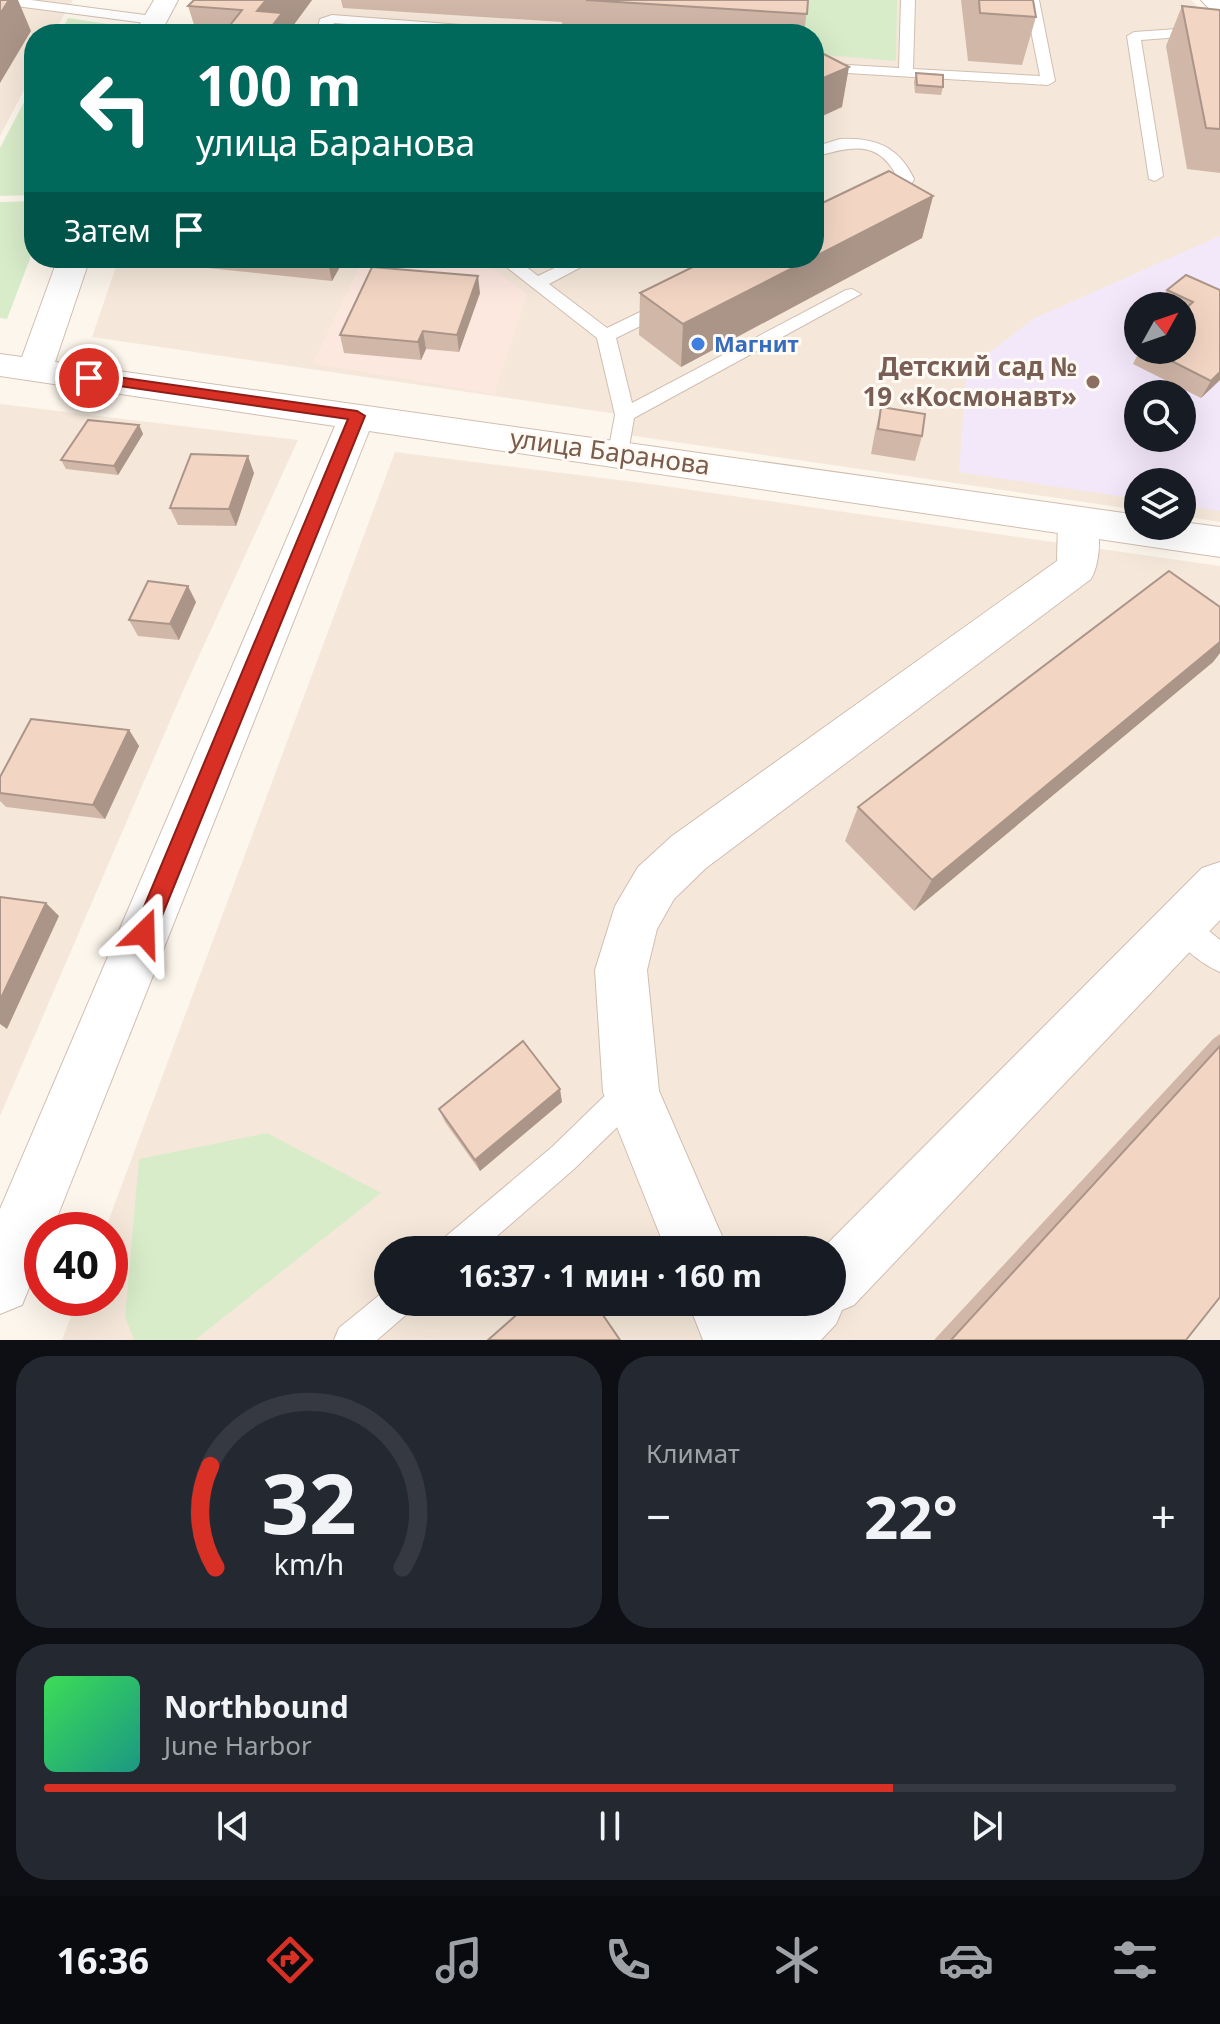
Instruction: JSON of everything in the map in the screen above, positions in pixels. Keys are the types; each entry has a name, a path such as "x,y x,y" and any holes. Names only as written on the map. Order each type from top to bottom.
{"street":[{"path":"1213,0 1220,6"},
{"path":"35,370 71,268"},
{"path":"0,357 33,345 49,330"},
{"name":"улица Баранова","path":"0,365 1220,542"},
{"path":"0,1283 357,416"},
{"path":"691,1236 631,1092 621,970 633,923 656,883 689,852 1077,568 1078,521"},
{"path":"846,1270 1201,942 1220,885"},
{"path":"725,1316 735,1340"},
{"path":"777,1340 800,1316"}],"lane":[{"path":"906,72 908,0"},
{"path":"824,68 1048,81 1032,0"},
{"path":"3,3 156,18"},
{"path":"325,24 332,19 397,24"},
{"path":"1155,176 1134,36 1220,30"},
{"path":"824,148 850,141 864,143 894,159 906,179 902,189 866,210"},
{"path":"517,268 606,336 625,415 618,453"},
{"path":"537,283 568,268"},
{"path":"625,415 852,294"},
{"path":"606,336 686,297"},
{"path":"472,1236 563,1158 631,1092"},
{"path":"351,1340 379,1316"}],"shaded area":[{"path":"0,0 73,0 59,24 24,24 24,90 0,136"},
{"path":"224,0 1191,0 1220,29 1220,522 1196,518 1196,468 1124,468 1124,508 621,434 624,415 92,337 116,268 824,268 824,24 206,24"},
{"name":"Детский сад № 19 «Космонавт»","path":"1220,236 1220,511 1196,507 1196,468 1124,468 1124,497 959,472 967,370 1033,319"},
{"path":"359,268 492,268 527,294 494,394 313,363"},
{"path":"0,404 298,440 182,693 0,1116"},
{"path":"395,452 643,483 1220,566 1220,1340 62,1340 71,1316 128,1316 128,1212 112,1212"}],"green space":[{"path":"529,0 897,0 896,61 824,55 824,24 730,24"},
{"path":"68,18 108,24 65,24"},
{"path":"24,102 24,195 0,196 0,148"},
{"path":"24,201 26,268 7,319 0,318 0,202"},
{"path":"267,1133 381,1193 195,1340 134,1340 125,1317 128,1316 139,1159"}],"building":[{"path":"0,0 9,0 0,14"},
{"path":"194,0 266,0 257,11 282,13 274,24 231,24 242,10 188,6"},
{"path":"586,0 808,0 807,14"},
{"path":"979,0 1033,0 1036,17 980,13"},
{"path":"1182,6 1220,10 1220,129 1206,128"},
{"path":"824,54 849,67 824,78"},
{"path":"916,73 943,75 943,87 917,85"},
{"path":"889,171 933,196 824,252 824,202"},
{"path":"372,268 478,276 457,335 423,331 418,342 340,335"},
{"path":"691,268 792,268 683,324 640,293"},
{"path":"1186,275 1220,290 1220,372 1211,381 1178,364 1196,364 1196,292 1167,290"},
{"path":"881,407 925,414 922,436 878,429"},
{"path":"88,420 139,425 114,466 61,460"},
{"path":"191,454 248,456 229,509 170,508"},
{"path":"1169,571 1220,607 1220,642 932,880 858,807"},
{"path":"148,581 188,586 170,624 129,620"},
{"path":"31,719 129,730 93,805 0,793 0,777"},
{"path":"0,897 46,903 0,1000"},
{"path":"523,1041 560,1089 475,1160 439,1109"},
{"path":"1220,1046 1220,1297 1186,1340 951,1340"},
{"path":"515,1316 604,1316 620,1340 488,1340"}],"place":[{"name":"Магнит","path":"698,344"},
{"name":"Детский сад № 19 «Космонавт»","path":"1093,382"}],"route":[{"path":"89,378 357,416 144,933"}]}
